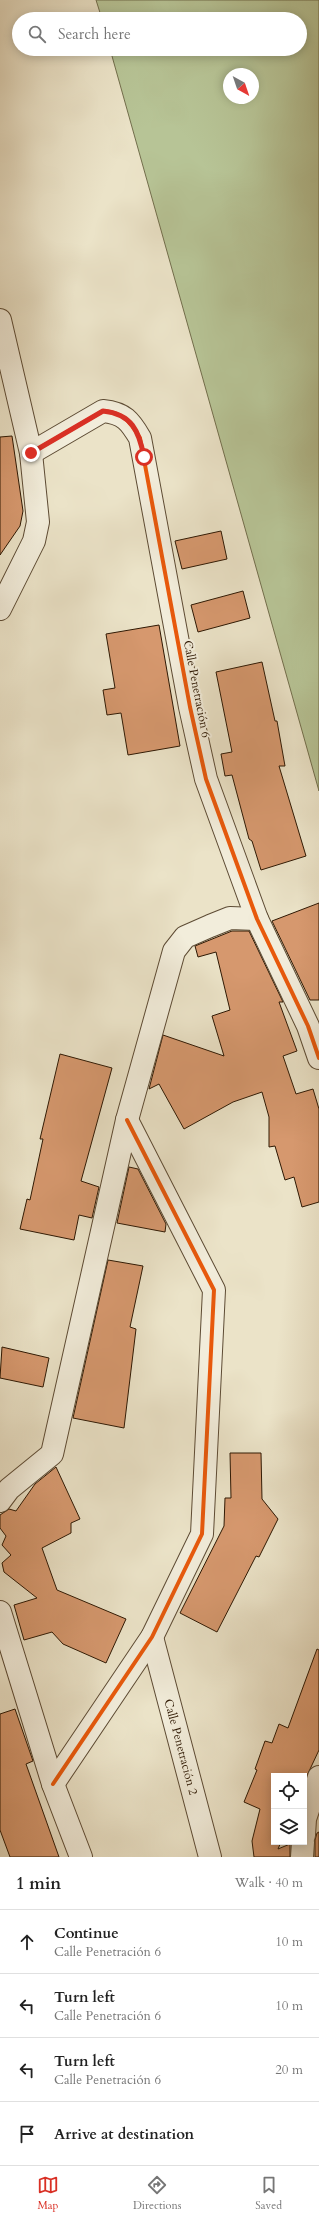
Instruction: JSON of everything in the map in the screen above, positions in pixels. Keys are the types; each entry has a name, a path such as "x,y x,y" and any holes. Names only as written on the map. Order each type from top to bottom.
{"street":[{"path":"0,320 31,453 38,522 31,548 0,609"},
{"name":"Calle Penetración 6","path":"31,453 103,411 117,412 130,422 140,438 188,700 206,779 257,920 308,1026 319,1058"},
{"path":"0,1501 9,1489 52,1454 127,1120 174,951 185,937 230,918 257,920"},
{"path":"53,1784 152,1637 202,1534 214,1290 127,1120"},
{"path":"0,1612 53,1784 81,1857"},
{"name":"Calle Penetración 2","path":"152,1637 210,1857"},
{"path":"307,1816 319,1777"},
{"path":"302,1857 303,1845"}],"green space":[{"path":"96,0 319,0 319,791 112,56 307,56 307,12 100,12"}],"building":[{"path":"12,436 23,511 20,526 0,555 0,437"},
{"path":"221,531 227,559 182,569 175,541"},
{"path":"243,591 250,618 198,632 191,605"},
{"path":"159,625 180,746 128,755 121,713 107,715 103,690 115,688 106,634"},
{"path":"262,662 275,721 277,721 285,766 279,766 306,856 261,870 252,841 249,839 232,775 225,776 221,754 232,752 216,672"},
{"path":"319,903 319,1000 310,1000 272,921"},
{"path":"232,931 249,931 283,1002 279,1002 297,1051 283,1056 296,1094 313,1089 319,1109 319,1202 302,1207 294,1177 285,1180 275,1146 269,1147 269,1117 262,1092 233,1102 184,1129 159,1084 149,1089 163,1035 224,1056 212,1016 230,1010 216,952 198,957 195,946"},
{"path":"60,1054 112,1068 81,1181 99,1187 92,1218 79,1215 74,1240 20,1229 27,1199 30,1200 43,1139 40,1139"},
{"path":"129,1167 138,1169 166,1224 165,1232 117,1223"},
{"path":"108,1260 143,1266 130,1327 136,1329 124,1428 73,1418"},
{"path":"2,1347 49,1358 43,1387 0,1378"},
{"path":"230,1453 261,1453 262,1499 278,1519 259,1557 256,1556 217,1632 180,1613 224,1526 225,1498 231,1498"},
{"path":"56,1467 80,1519 71,1523 71,1533 42,1548 57,1590 126,1619 106,1663 63,1644 52,1632 24,1640 14,1605 37,1598 4,1572 2,1563 11,1555 2,1545 6,1536 0,1528 0,1515 9,1509 16,1511 35,1484"},
{"path":"317,1649 319,1650 319,1750 307,1776 307,1773 271,1773 271,1845 280,1845 278,1849 290,1845 290,1857 254,1857 252,1841 260,1809 244,1802 257,1770 255,1769 265,1741 272,1743 279,1724 288,1728"},
{"path":"15,1709 33,1761 26,1764 59,1857 10,1857 0,1830 0,1714"},
{"path":"319,1832 319,1857 315,1857 315,1840 317,1833"}],"cycle path":[{"path":"31,453 103,411 116,414 126,419 140,438 190,707 206,779 257,919 308,1026 319,1058"},
{"path":"53,1784 152,1637 202,1534 214,1290 127,1120"}],"route":[{"path":"31,453 103,411 117,412 130,422 140,438 144,457"}]}
